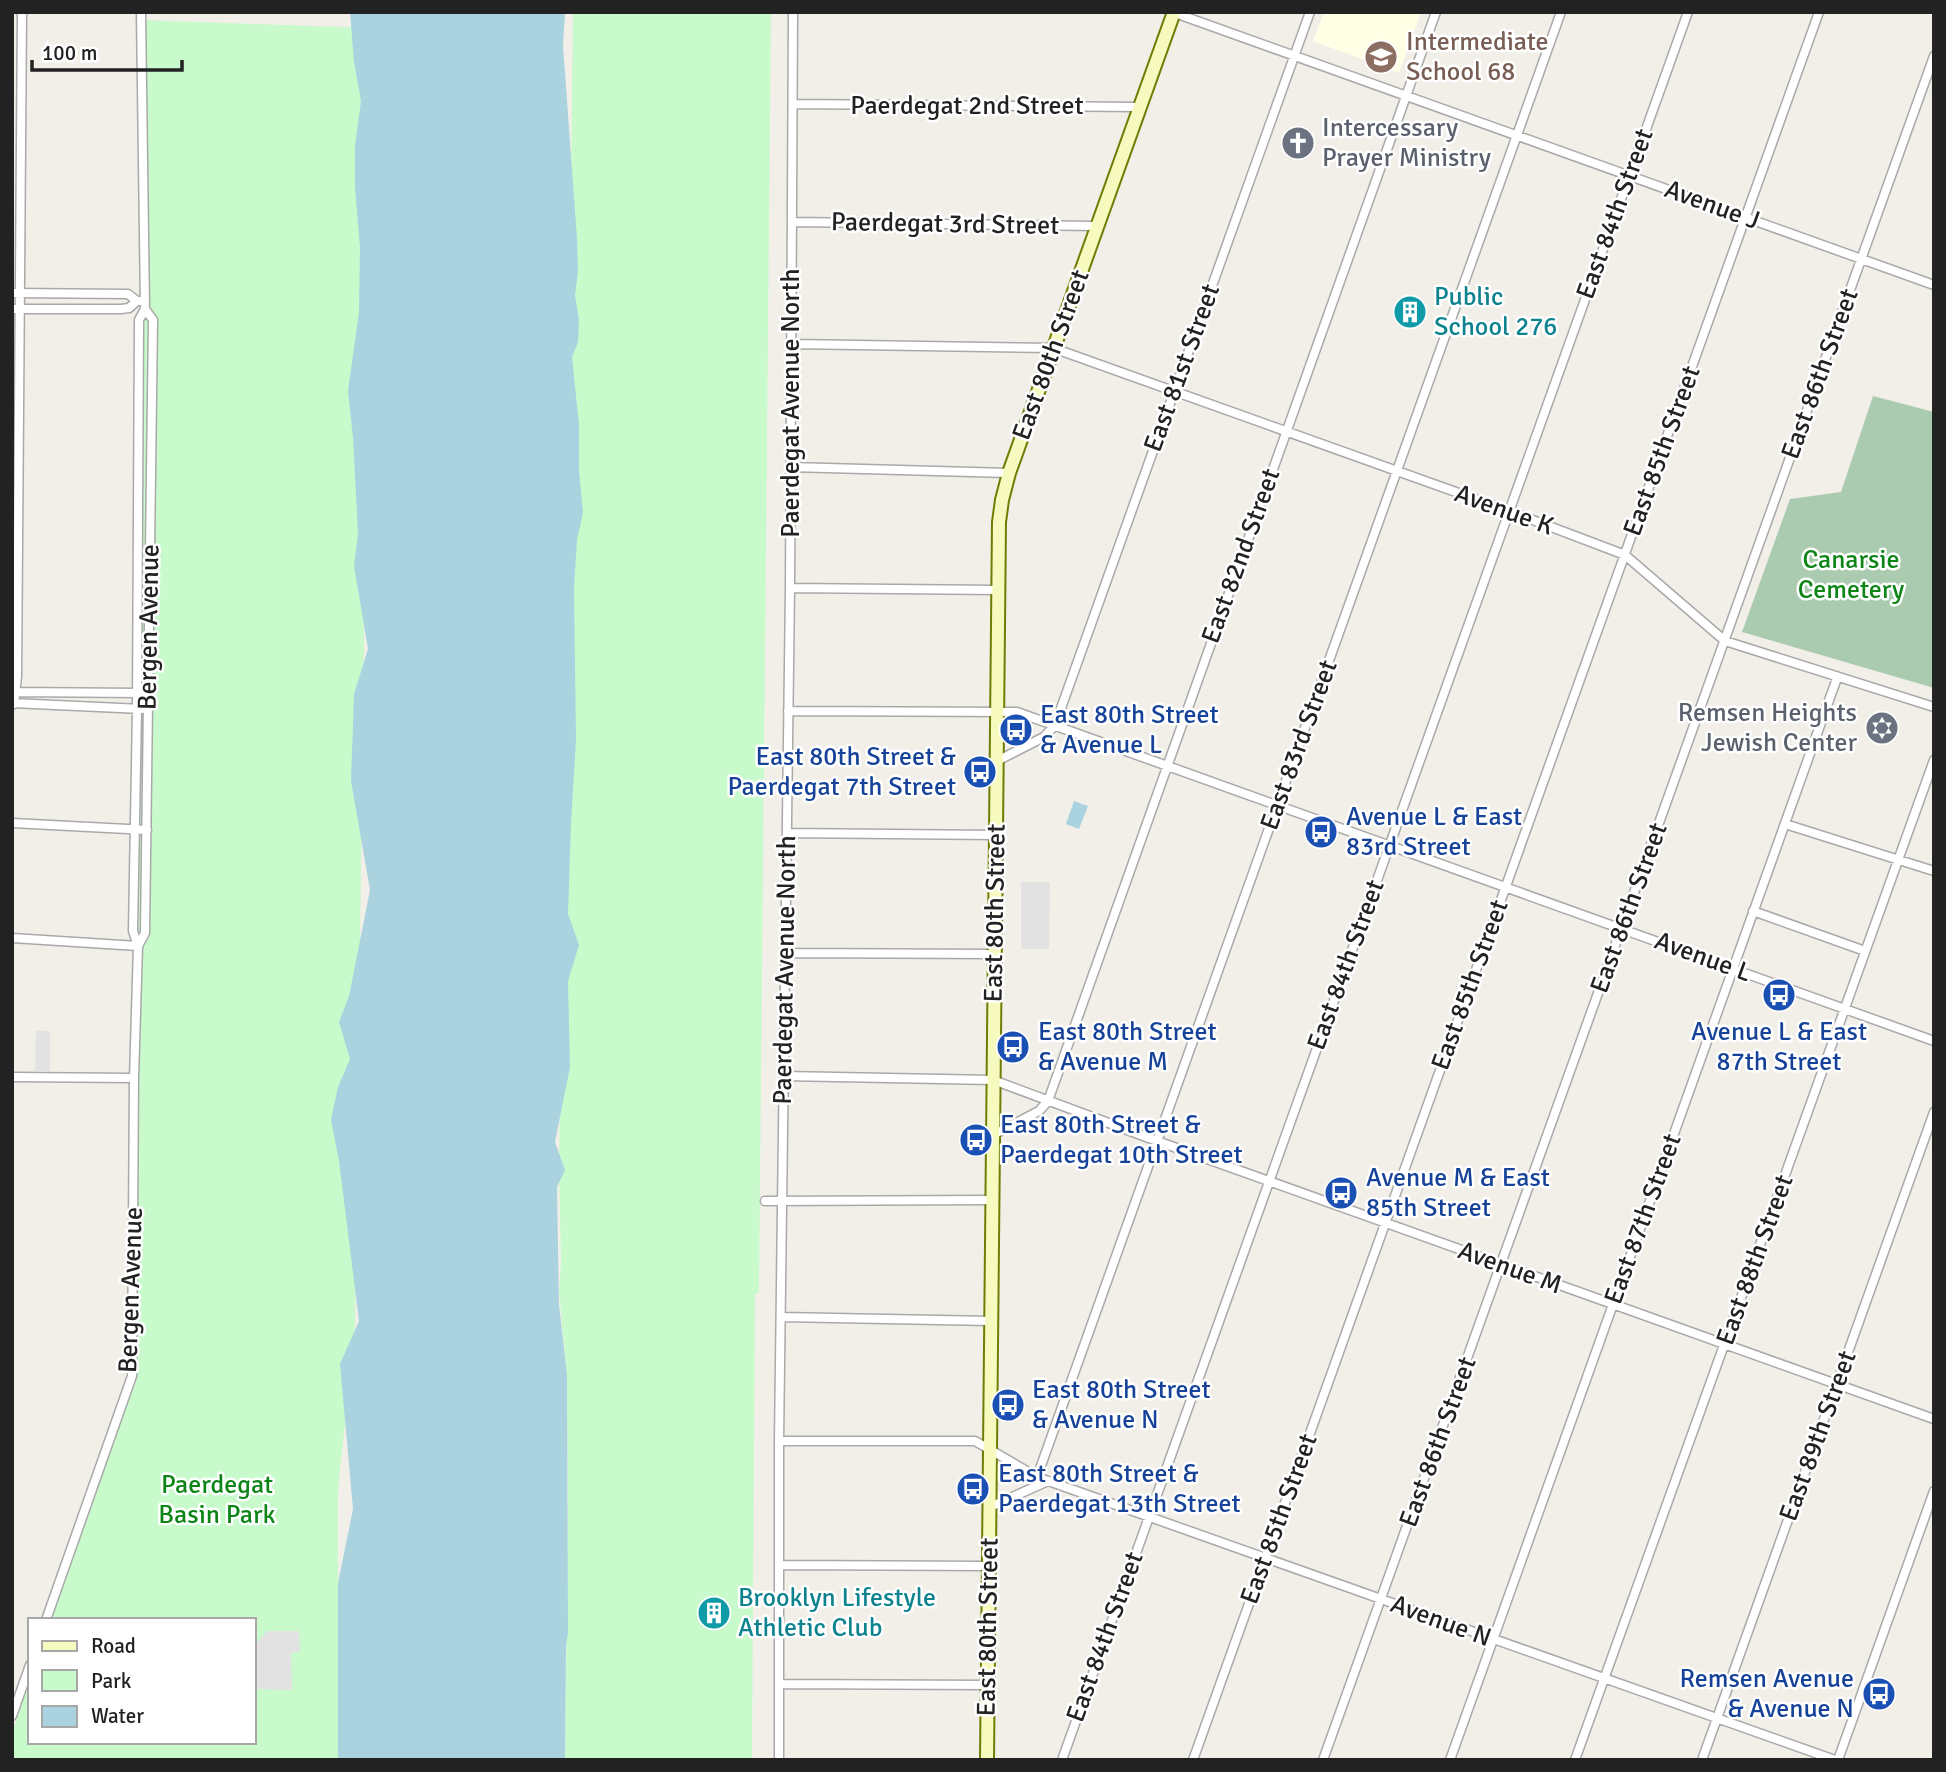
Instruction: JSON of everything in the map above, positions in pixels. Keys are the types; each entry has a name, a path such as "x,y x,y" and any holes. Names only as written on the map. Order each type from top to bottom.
{"street":[{"path":"23,12 16,293 13,704 149,709"},
{"name":"Bergen Avenue","path":"47,1618 132,1376 134,1078 138,946 133,931 139,320 142,303 141,12"},
{"name":"Paerdegat Avenue North","path":"779,1760 779,1441 788,833 793,12"},
{"name":"Avenue J","path":"1173,12 1934,285"},
{"name":"East 80th Street","path":"987,1760 999,522 1009,473 1173,12"},
{"name":"East 81st Street","path":"1055,725 1310,12"},
{"name":"East 82nd Street","path":"1048,1101 1436,12"},
{"name":"East 83rd Street","path":"1037,1477 1561,12"},
{"name":"East 84th Street","path":"1062,1760 1688,12"},
{"name":"East 85th Street","path":"1193,1760 1819,12"},
{"name":"East 86th Street","path":"1323,1760 1934,56"},
{"name":"Paerdegat 2nd Street","path":"794,104 1141,107"},
{"name":"Paerdegat 3rd Street","path":"793,222 1097,226"},
{"path":"16,293 128,294 142,303"},
{"path":"16,309 121,309 142,303"},
{"name":"Bergen Avenue","path":"138,946 145,933 148,830 153,320 142,303"},
{"name":"Avenue K","path":"792,344 1053,348 1625,555 1725,641 1934,707"},
{"path":"790,467 1009,473"},
{"path":"790,587 998,590"},
{"name":"East 87th Street","path":"1450,1760 1837,678"},
{"path":"14,692 149,693"},
{"name":"Avenue L","path":"788,710 1017,712 1934,1041"},
{"path":"997,761 1044,737 1055,725"},
{"name":"East 88th Street","path":"1575,1760 1934,760"},
{"path":"12,823 148,830"},
{"path":"1785,824 1934,871"},
{"path":"788,833 996,835"},
{"path":"1754,911 1865,951"},
{"path":"12,938 138,946"},
{"path":"786,953 994,954"},
{"name":"Avenue M","path":"784,1076 993,1080 1934,1419"},
{"path":"12,1077 134,1078"},
{"path":"993,1135 1039,1111 1048,1101"},
{"name":"East 89th Street","path":"1702,1760 1934,1112"},
{"path":"765,1201 992,1200"},
{"path":"781,1317 991,1321"},
{"name":"Avenue N","path":"779,1441 975,1441 1037,1477 1836,1760"},
{"path":"990,1507 1048,1481"},
{"path":"1836,1760 1934,1491"},
{"path":"780,1565 989,1566"},
{"path":"12,1716 28,1671"},
{"path":"779,1684 988,1685"}],"shaded area":[{"name":"Intermediate School 68","path":"1324,12 1421,12 1399,73 1313,41"},
{"path":"1021,882 1050,882 1049,949 1021,949"},
{"path":"36,1031 50,1031 50,1071 35,1071"},
{"path":"267,1631 299,1631 300,1652 291,1653 292,1690 256,1689 256,1644"}],"green space":[{"path":"573,12 771,12 752,1760 565,1760 567,1375 559,1292 559,1170"},
{"name":"Paerdegat Basin Park","path":"141,20 372,28 355,1326 338,1491 338,1760 12,1760 12,1733 28,1687 28,1744 256,1744 256,1618 51,1618 132,1376"},
{"name":"Canarsie Cemetery","path":"1873,396 1934,412 1934,688 1742,632 1790,499 1841,492"}],"water":[{"path":"350,12 565,12 563,45 577,239 578,271 575,295 579,320 578,342 572,357 579,425 583,513 577,539 574,587 576,740 568,914 579,945 568,981 570,1067 555,1142 565,1170 557,1187 559,1304 567,1375 568,1633 565,1760 338,1760 338,1583 353,1509 340,1364 359,1321 339,1161 331,1120 338,1087 350,1059 339,1022 349,996 370,890 351,781 354,694 368,649 354,566 358,533 348,391 359,312 360,247 355,146 361,101 354,62"},
{"path":"1074,801 1088,806 1079,829 1066,824"}],"place":[{"name":"Intermediate School 68","path":"1381,57"},
{"name":"Intercessary Prayer Ministry","path":"1298,143"},
{"name":"Public School 276","path":"1410,312"},
{"name":"Remsen Heights Jewish Center","path":"1882,728"},
{"name":"East 80th Street & Avenue L","path":"1016,730"},
{"name":"East 80th Street & Paerdegat 7th Street","path":"980,772"},
{"name":"Avenue L & East 83rd Street","path":"1321,832"},
{"name":"Avenue L & East 87th Street","path":"1779,995"},
{"name":"East 80th Street & Avenue M","path":"1013,1047"},
{"name":"East 80th Street & Paerdegat 10th Street","path":"976,1140"},
{"name":"Avenue M & East 85th Street","path":"1341,1193"},
{"name":"East 80th Street & Avenue N","path":"1008,1405"},
{"name":"East 80th Street & Paerdegat 13th Street","path":"973,1489"},
{"name":"Brooklyn Lifestyle Athletic Club","path":"714,1613"},
{"name":"Remsen Avenue & Avenue N","path":"1879,1694"}]}
